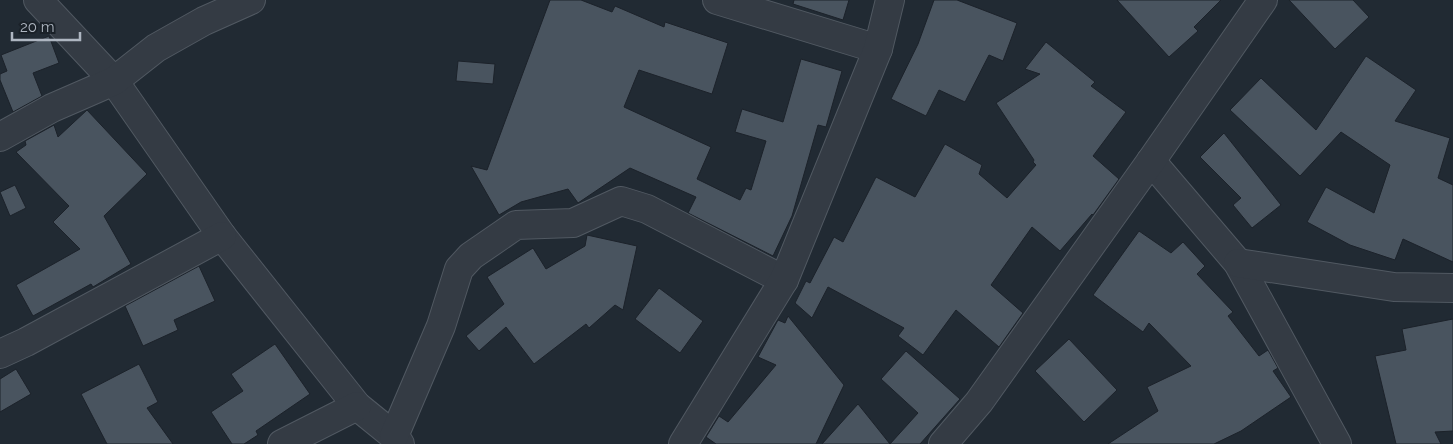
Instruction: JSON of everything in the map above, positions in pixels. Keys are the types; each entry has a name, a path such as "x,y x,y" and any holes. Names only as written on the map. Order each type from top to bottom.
{"street":[{"path":"38,0 114,82 222,236 357,406 397,440 440,326 459,269 471,256 516,225 573,223 621,201 647,209 784,280"},
{"path":"0,137 52,108 114,82 156,48 204,20 251,0"},
{"path":"717,0 878,49"},
{"path":"683,444 784,280 878,49 890,0"},
{"path":"942,444 979,402 1263,0"},
{"path":"1151,161 1238,263 1338,444"},
{"path":"0,354 26,342 222,236"},
{"path":"1238,263 1394,287 1453,288"},
{"path":"282,444 357,406"}],"building":[{"path":"550,0 581,0 612,12 615,6 664,27 665,22 728,43 712,94 639,70 624,107 711,147 697,179 740,200 746,188 751,190 766,141 735,132 742,109 783,122 801,59 842,71 826,127 818,125 792,216 773,256 688,213 696,197 630,168 578,203 568,189 521,202 499,215 471,166 487,170"},
{"path":"794,0 849,0 843,20 793,4"},
{"path":"934,0 957,0 1017,23 1003,61 989,55 965,102 939,90 926,116 891,99 918,44"},
{"path":"1117,0 1221,0 1194,27 1198,31 1169,57"},
{"path":"1289,0 1353,0 1369,17 1335,49"},
{"path":"49,36 59,63 33,73 42,96 13,112 0,80 0,74 7,71 1,55"},
{"path":"1046,42 1095,82 1091,86 1126,112 1093,156 1119,179 1093,215 1060,251 1032,227 991,285 1023,313 999,347 956,310 923,355 898,336 904,328 828,287 812,318 795,303 806,281 810,283 834,237 843,242 876,177 915,197 945,144 982,165 979,174 1007,198 1036,165 996,103 1040,74 1025,69"},
{"path":"1366,56 1416,90 1395,121 1450,138 1438,178 1453,185 1453,262 1403,239 1395,260 1350,245 1307,222 1326,187 1374,213 1390,165 1341,132 1300,176 1230,110 1261,78 1316,130"},
{"path":"458,61 495,64 493,84 456,81"},
{"path":"87,110 147,174 104,216 131,264 93,287 91,284 33,316 16,285 80,249 53,222 69,206 16,152 26,145 25,141 54,125 58,137"},
{"path":"1224,133 1281,205 1252,228 1233,205 1241,198 1200,157"},
{"path":"15,185 26,208 10,216 0,192"},
{"path":"1139,231 1171,253 1183,242 1205,266 1197,274 1233,312 1228,316 1259,356 1268,350 1278,368 1273,371 1291,397 1241,431 1214,444 1108,444 1158,411 1147,387 1191,366 1149,323 1143,332 1093,295"},
{"path":"587,235 637,246 623,310 615,305 589,328 586,324 534,364 506,327 479,351 466,336 504,304 487,277 533,248 546,269 585,246"},
{"path":"199,266 215,301 174,320 178,330 143,346 125,306"},
{"path":"659,288 703,321 680,353 635,319"},
{"path":"788,316 844,385 816,444 716,444 706,437 719,416 728,422 776,365 758,357 778,320 785,323"},
{"path":"1453,319 1453,431 1435,432 1441,444 1396,444 1375,356 1406,350 1402,329"},
{"path":"1069,339 1117,390 1084,422 1035,371"},
{"path":"275,344 310,394 256,431 258,435 244,444 232,444 211,412 243,391 231,374"},
{"path":"906,351 960,399 920,444 890,444 918,413 881,379"},
{"path":"139,364 158,402 147,408 173,444 107,444 81,394"},
{"path":"16,369 31,394 0,412 0,379"},
{"path":"858,404 890,444 822,444"}]}
